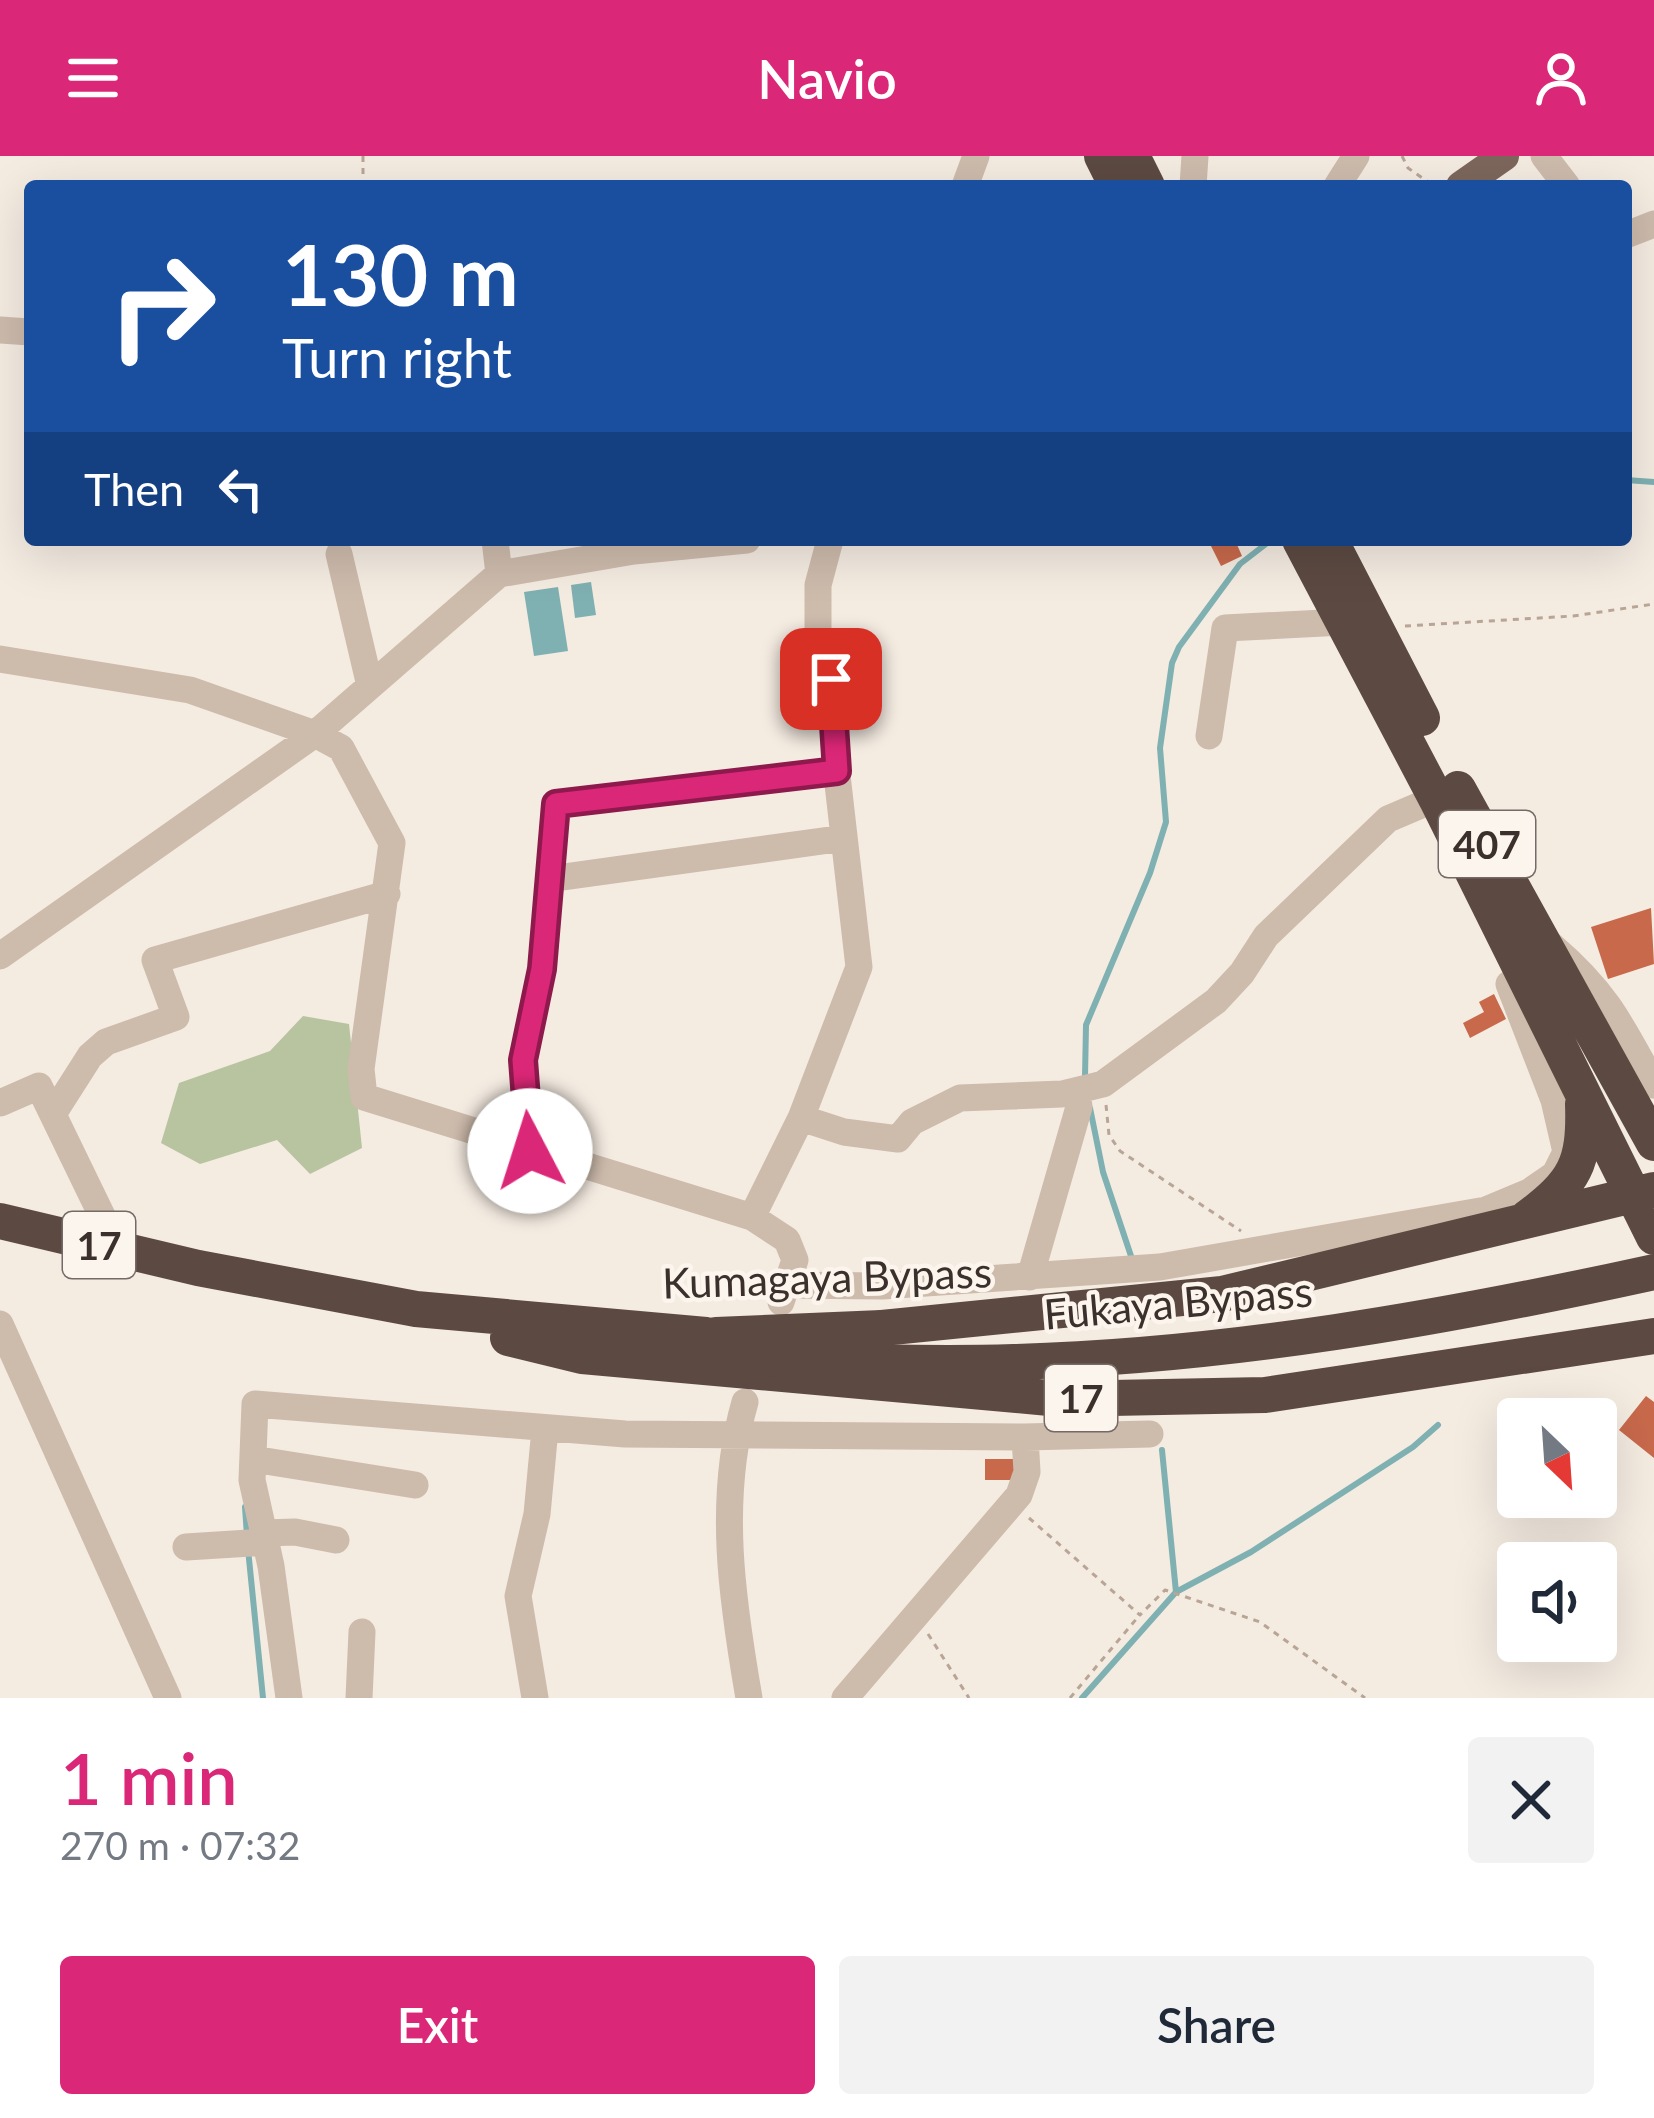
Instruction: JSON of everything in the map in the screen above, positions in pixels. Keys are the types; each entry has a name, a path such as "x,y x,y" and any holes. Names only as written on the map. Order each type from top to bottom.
{"highway":[{"name":"407","path":"1304,546 1359,624 1448,794 1535,932 1654,1143"},
{"name":"407","path":"1332,546 1359,624"},
{"name":"407","path":"1448,794 1484,897 1583,1098 1644,1193 1654,1237"},
{"name":"407","path":"1520,1224 1571,1180 1581,1157 1583,1098"},
{"name":"Kumagaya Bypass","path":"0,1245 508,1338 705,1346 1222,1294 1644,1193"},
{"name":"Kumagaya Bypass","path":"0,1221 197,1280 705,1346"},
{"name":"Fukaya Bypass","path":"705,1346 1015,1341 1146,1333 1300,1316 1654,1248"},
{"name":"Fukaya Bypass","path":"705,1346 903,1363 1018,1362 1151,1353 1303,1338 1654,1272"},
{"name":"17","path":"508,1338 582,1356 1060,1399 1265,1395 1654,1336"}],"main road":[{"path":"1470,180 1504,156"}],"street":[{"path":"1544,156 1562,180"},
{"path":"496,546 499,574"},
{"path":"0,956 315,734 499,574 678,546"},
{"path":"752,1217 801,1118 859,967 831,679 818,632 818,585 828,546"},
{"path":"339,554 370,686"},
{"path":"1209,736 1226,628 1359,624"},
{"path":"0,659 190,691 315,734 341,748 392,843 361,1069 364,1097 752,1217 787,1240 795,1259 784,1293 1160,1267 1486,1210 1529,1192 1555,1174 1566,1152 1528,1024 1472,904 1484,897"},
{"path":"530,1151 523,1060 542,969 556,804 837,771"},
{"path":"801,1118 844,1132 898,1139 912,1122 960,1098 1089,1087 1216,1001 1267,936 1388,819 1448,794"},
{"path":"549,879 844,838"},
{"path":"53,1114 90,1056 106,1042 176,1017 155,960 387,894"},
{"path":"1535,932 1590,978 1610,1004 1654,1085"},
{"path":"0,1103 39,1086 105,1222"},
{"path":"1030,1276 1089,1087"},
{"path":"0,1324 168,1698"},
{"path":"745,1402 736,1433 728,1501 737,1627 749,1698"},
{"path":"290,1698 252,1480 255,1404 625,1434 1150,1434"},
{"path":"535,1698 518,1596 537,1514 544,1429"},
{"path":"845,1698 1019,1495 1027,1472 1025,1437"},
{"path":"253,1459 415,1485"},
{"path":"186,1546 295,1532 336,1540"},
{"path":"359,1698 362,1632"}],"path":[{"path":"1402,156 1408,168 1425,180"},
{"path":"1359,624 1446,626 1654,604"},
{"path":"1089,1087 1120,1151 1267,1249"},
{"path":"1011,1502 1140,1615"},
{"path":"1070,1698 1166,1590 1260,1622 1365,1698"},
{"path":"916,1614 969,1698"}],"green space":[{"path":"303,1016 349,1024 362,1148 310,1174 277,1140 200,1164 161,1143 179,1083 270,1051"}],"water":[{"path":"591,582 596,615 575,618 571,585"},
{"path":"558,587 568,651 534,656 524,592"}],"building":[{"path":"1211,546 1238,546 1242,556 1221,566"},
{"path":"1651,908 1654,964 1608,979 1591,927"},
{"path":"1494,994 1506,1019 1470,1038 1463,1023 1484,1012 1479,1002"},
{"path":"1646,1396 1654,1402 1654,1458 1619,1430"},
{"path":"985,1459 1023,1459 1022,1480 985,1480"}],"waterway":[{"path":"1632,480 1654,482"},
{"path":"1085,1077 1086,1025 1150,873 1166,822 1160,748 1172,663 1240,564 1263,546"},
{"path":"1090,1108 1103,1172 1131,1256"},
{"path":"1082,1698 1176,1592 1251,1552 1413,1447 1438,1425"},
{"path":"1162,1450 1176,1592"},
{"path":"245,1507 247,1536"},
{"path":"248,1549 263,1698"}],"route":[{"path":"530,1151 523,1060 542,969 556,804 837,771 831,679"}]}
